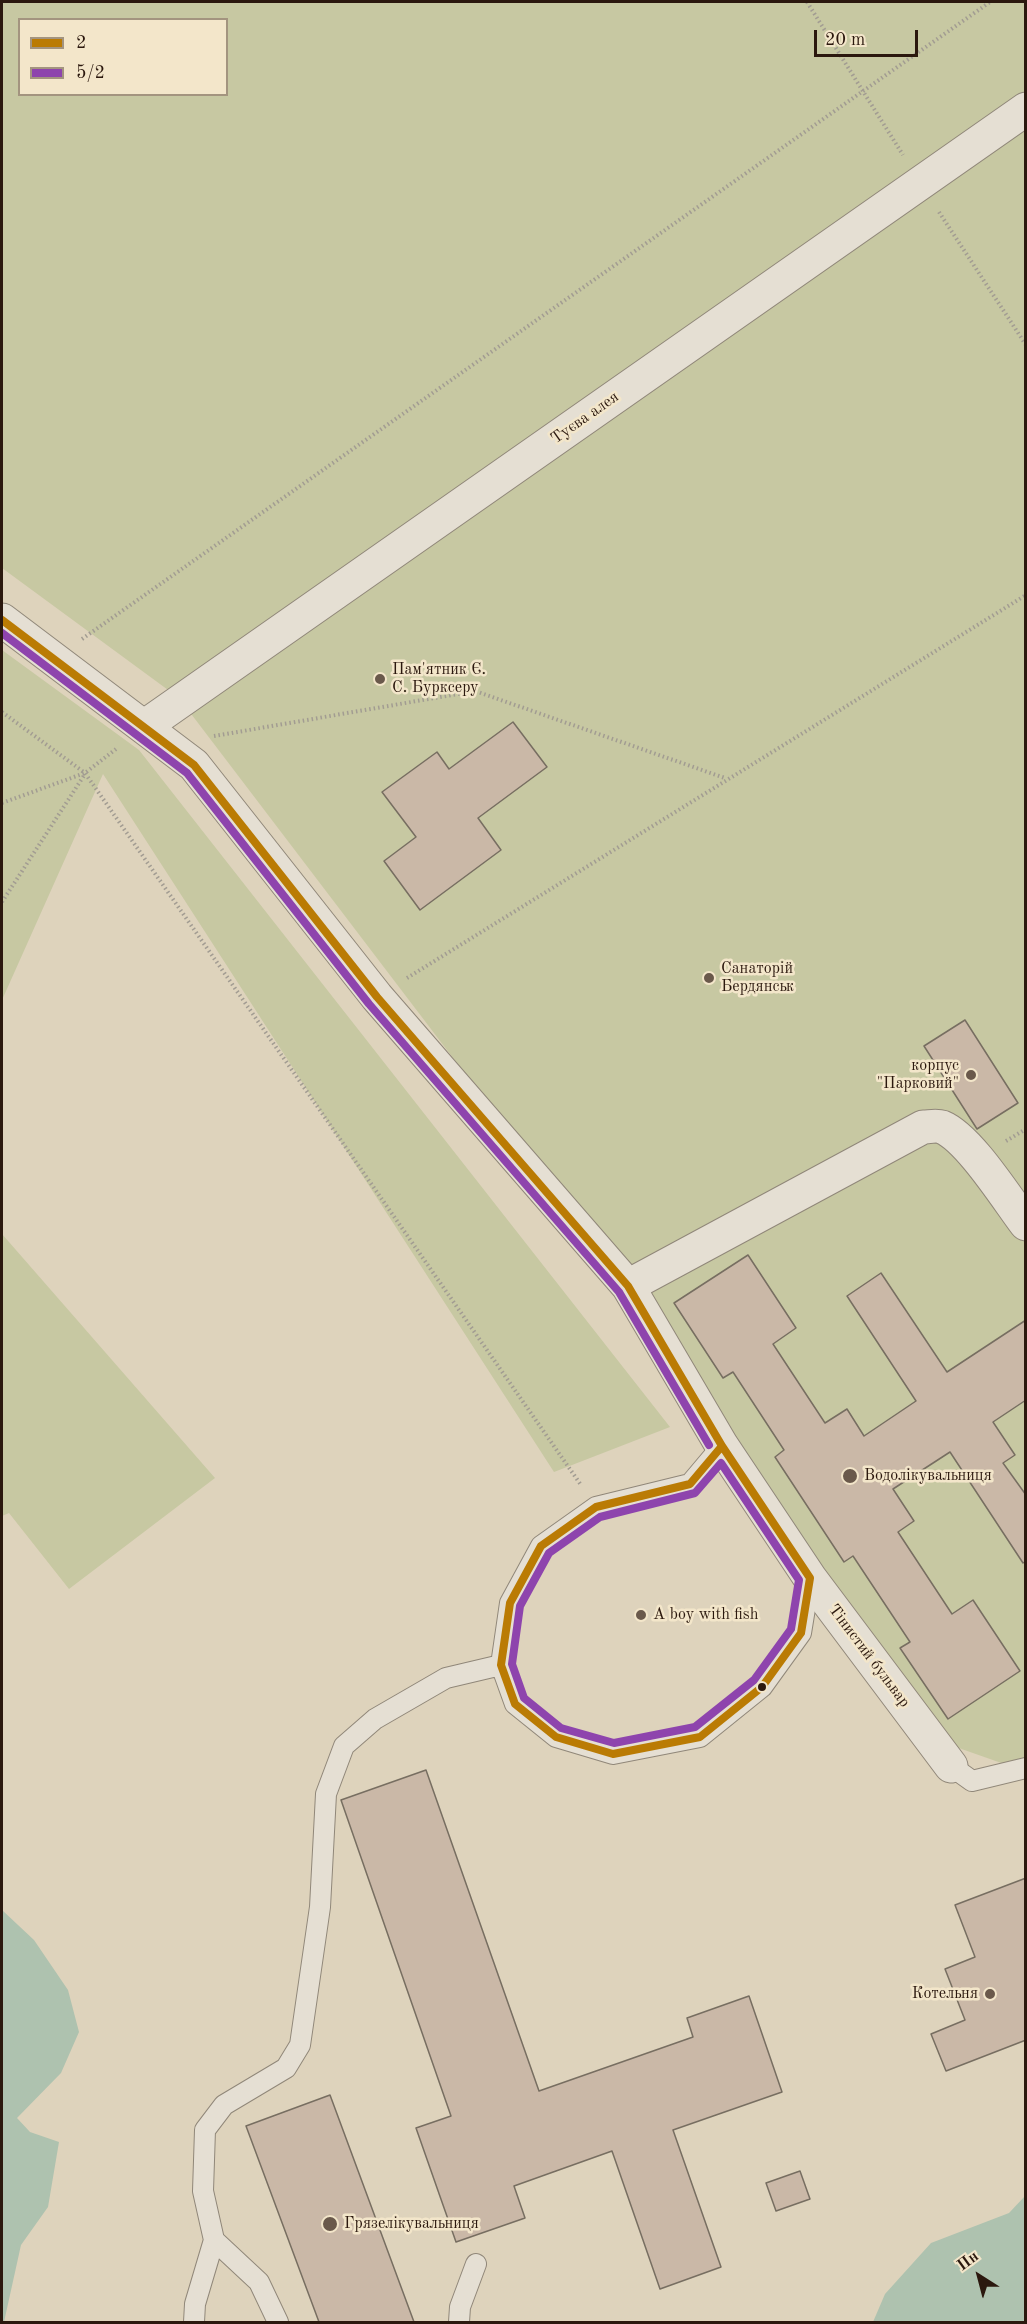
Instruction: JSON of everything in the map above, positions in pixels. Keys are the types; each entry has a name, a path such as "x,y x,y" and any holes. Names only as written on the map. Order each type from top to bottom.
{"street":[{"name":"Туєва алея","path":"157,735 1026,109"},
{"name":"Тінистий бульвар","path":"2,620 194,765 377,997 628,1286 722,1446 810,1578 951,1766"},
{"path":"628,1286 923,1127 940,1126 955,1135 977,1159 1026,1224"}],"lane":[{"path":"722,1446 690,1484 596,1507 540,1546 510,1603 501,1665 515,1704 556,1737 613,1754 700,1737 762,1687 801,1633 810,1578"},
{"path":"194,2322 195,2304 214,2240 203,2191 205,2130 224,2106 286,2068 300,2045 321,1907 326,1794 344,1746 375,1719 446,1678 501,1665"},
{"path":"951,1766 972,1781 1026,1768"},
{"path":"214,2240 259,2282 278,2322"},
{"path":"459,2322 460,2307 476,2264"}],"path":[{"path":"54,658 990,2"},
{"path":"377,997 726,778 1026,594"},
{"path":"157,735 475,691 726,778"},
{"path":"2,712 85,773 596,1507"},
{"path":"2,803 85,773"},
{"path":"2,902 85,773"}],"shaded area":[{"name":"Санаторій Бердянськ","path":"2,2 1025,2 1025,1760 1007,1765 936,1740 606,1259 179,698 2,568"},
{"path":"2,650 139,750 670,1427 554,1472 103,774 2,1000"},
{"path":"2,1234 215,1478 69,1589 9,1513 2,1516"},
{"path":"2,1910 34,1940 68,1990 79,2032 61,2073 17,2118 30,2132 59,2142 48,2207 21,2245 4,2322 2,2322"},
{"path":"1025,2196 1025,2322 873,2322 885,2294 931,2243 1009,2213"}],"building":[{"path":"513,722 547,767 478,818 501,850 420,910 384,861 416,837 382,792 437,752 449,769"},
{"name":"корпус \"Парковий\"","path":"965,1020 1018,1103 977,1129 924,1046"},
{"name":"Водолікувальниця","path":"748,1255 796,1328 773,1344 825,1423 847,1409 864,1436 916,1401 847,1296 881,1273 947,1372 1026,1320 1026,1400 993,1422 1015,1455 1003,1463 1026,1495 1026,1561 1023,1563 950,1452 893,1489 914,1521 898,1532 952,1614 973,1600 1020,1671 948,1719 900,1648 910,1642 853,1556 844,1562 775,1457 784,1450 733,1372 723,1378 674,1303"},
{"path":"426,1770 539,2091 693,2037 687,2018 749,1996 782,2092 673,2130 721,2267 660,2289 612,2151 514,2186 525,2218 456,2242 416,2128 451,2116 341,1800"},
{"name":"Котельня","path":"1026,1878 1026,2040 946,2071 931,2034 965,2020 945,1969 975,1957 955,1905"},
{"name":"Грязелікувальниця","path":"330,2095 414,2322 319,2322 246,2126"},
{"path":"800,2171 810,2199 776,2211 766,2183"}],"transit line":[{"name":"2","path":"2,620 194,765 377,997 628,1286 722,1446"},
{"name":"5/2","path":"2,633 187,773 369,1004 619,1292 709,1445"},
{"name":"2","path":"722,1446 810,1578 801,1633 762,1687 700,1737 613,1754 556,1737 515,1704 501,1665 510,1603 541,1546 596,1507 690,1484 722,1446"},
{"name":"5/2","path":"721,1463 799,1580 791,1629 754,1680 695,1727 614,1743 561,1728 524,1698 512,1664 520,1606 549,1553 600,1517 695,1493 721,1463"}],"place":[{"name":"Пам'ятник Є. С. Бурксеру","path":"380,679"},
{"name":"Санаторій Бердянськ","path":"709,978"},
{"name":"корпус \"Парковий\"","path":"971,1075"},
{"name":"Водолікувальниця","path":"850,1476"},
{"name":"A boy with fish","path":"641,1615"},
{"name":"Котельня","path":"990,1994"},
{"name":"Грязелікувальниця","path":"330,2224"}]}
